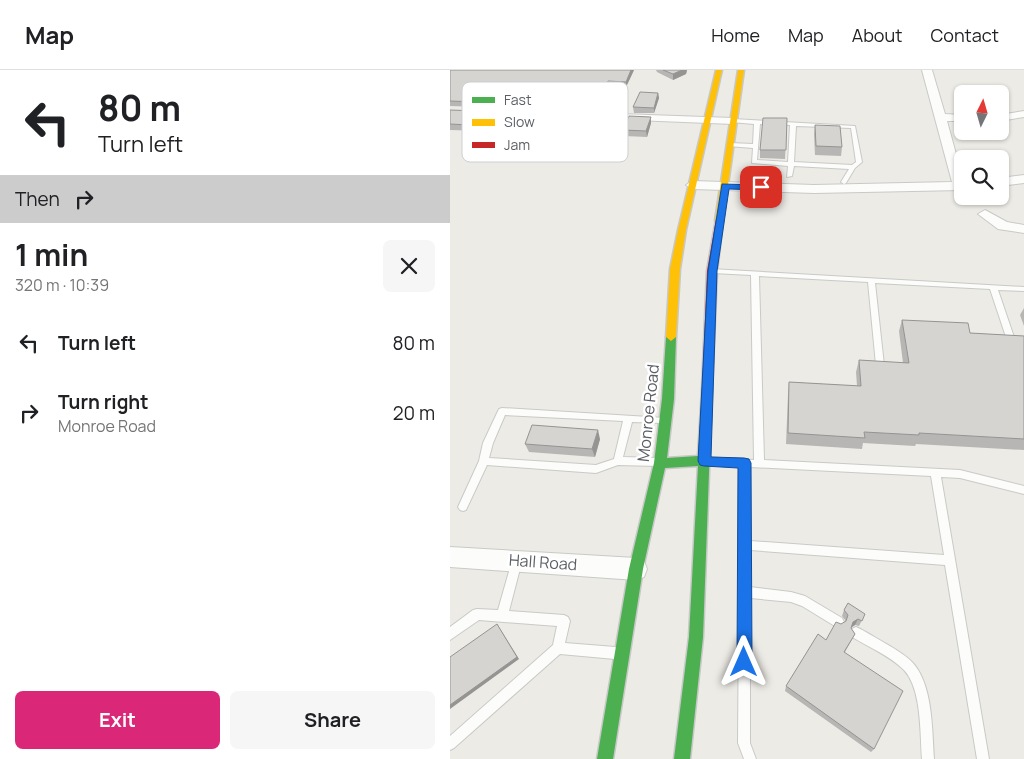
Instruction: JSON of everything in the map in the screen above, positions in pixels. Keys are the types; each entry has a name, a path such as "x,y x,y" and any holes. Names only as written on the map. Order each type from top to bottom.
{"main road":[{"name":"Monroe Road","path":"605,759 636,569 660,462 680,270 693,179 719,70"},
{"path":"682,759 696,637 704,461 708,271 726,180 741,70"},
{"path":"660,462 704,461"}],"street":[{"path":"927,70 954,163"},
{"path":"1009,116 1024,114"},
{"path":"628,117 733,121"},
{"path":"940,117 954,118"},
{"path":"726,180 790,170 844,182 881,187"},
{"path":"693,179 726,180 814,189 954,186"},
{"path":"1009,181 1024,179"},
{"path":"985,214 1003,226 1024,229"},
{"name":"Hall Road","path":"450,557 636,569"}],"lane":[{"path":"733,121 853,126 858,162 844,182"},
{"path":"757,123 754,162 790,170 853,167"},
{"path":"790,170 794,125"},
{"path":"730,145 756,146"},
{"path":"708,271 1024,289"},
{"path":"755,274 758,463"},
{"path":"871,280 880,365"},
{"path":"994,287 1011,340"},
{"path":"463,506 484,461 488,443 502,411 665,420"},
{"path":"618,461 628,418"},
{"path":"484,461 596,469 618,461 660,462"},
{"path":"704,461 935,472 966,475 1024,490"},
{"path":"744,463 744,743 750,759"},
{"path":"935,472 983,759"},
{"path":"744,545 949,560"},
{"path":"502,616 518,561"},
{"path":"744,592 791,597 805,601 838,622"},
{"path":"450,634 477,614 564,621 558,648 450,744"},
{"path":"856,633 908,666 916,676 921,693 928,759"},
{"path":"558,648 622,654"}],"building":[{"path":"450,70 631,70 626,82 462,82 462,101 450,101"},
{"path":"663,70 682,70 673,74"},
{"path":"640,92 658,93 654,108 633,107"},
{"path":"450,110 462,110 462,125 450,124"},
{"path":"629,116 651,117 646,131 628,130"},
{"path":"763,118 787,118 786,150 760,150"},
{"path":"815,125 840,126 842,147 816,146"},
{"path":"902,320 968,323 970,333 1024,336 1024,439 919,433 919,435 864,432 865,438 788,433 789,382 861,386 859,360 909,363"},
{"path":"532,425 598,430 592,449 525,444"},
{"path":"848,603 865,614 862,621 858,619 853,622 851,628 855,634 844,652 903,691 874,749 786,686 818,634 826,640 836,622 841,624 846,621 848,615 844,610"},
{"path":"497,624 517,657 450,705 450,657"}],"traffic: fast":[{"path":"605,759 636,569 660,463 668,399 671,337"},
{"path":"682,759 696,637 707,390"},
{"path":"660,463 704,461"}],"traffic: slow":[{"path":"671,337 675,269 682,230 719,70"},
{"path":"719,221 741,70"}],"traffic: jam":[{"path":"707,390 712,271 719,221"}],"route":[{"path":"744,662 744,463 704,461 712,271 725,186 761,187"}]}
